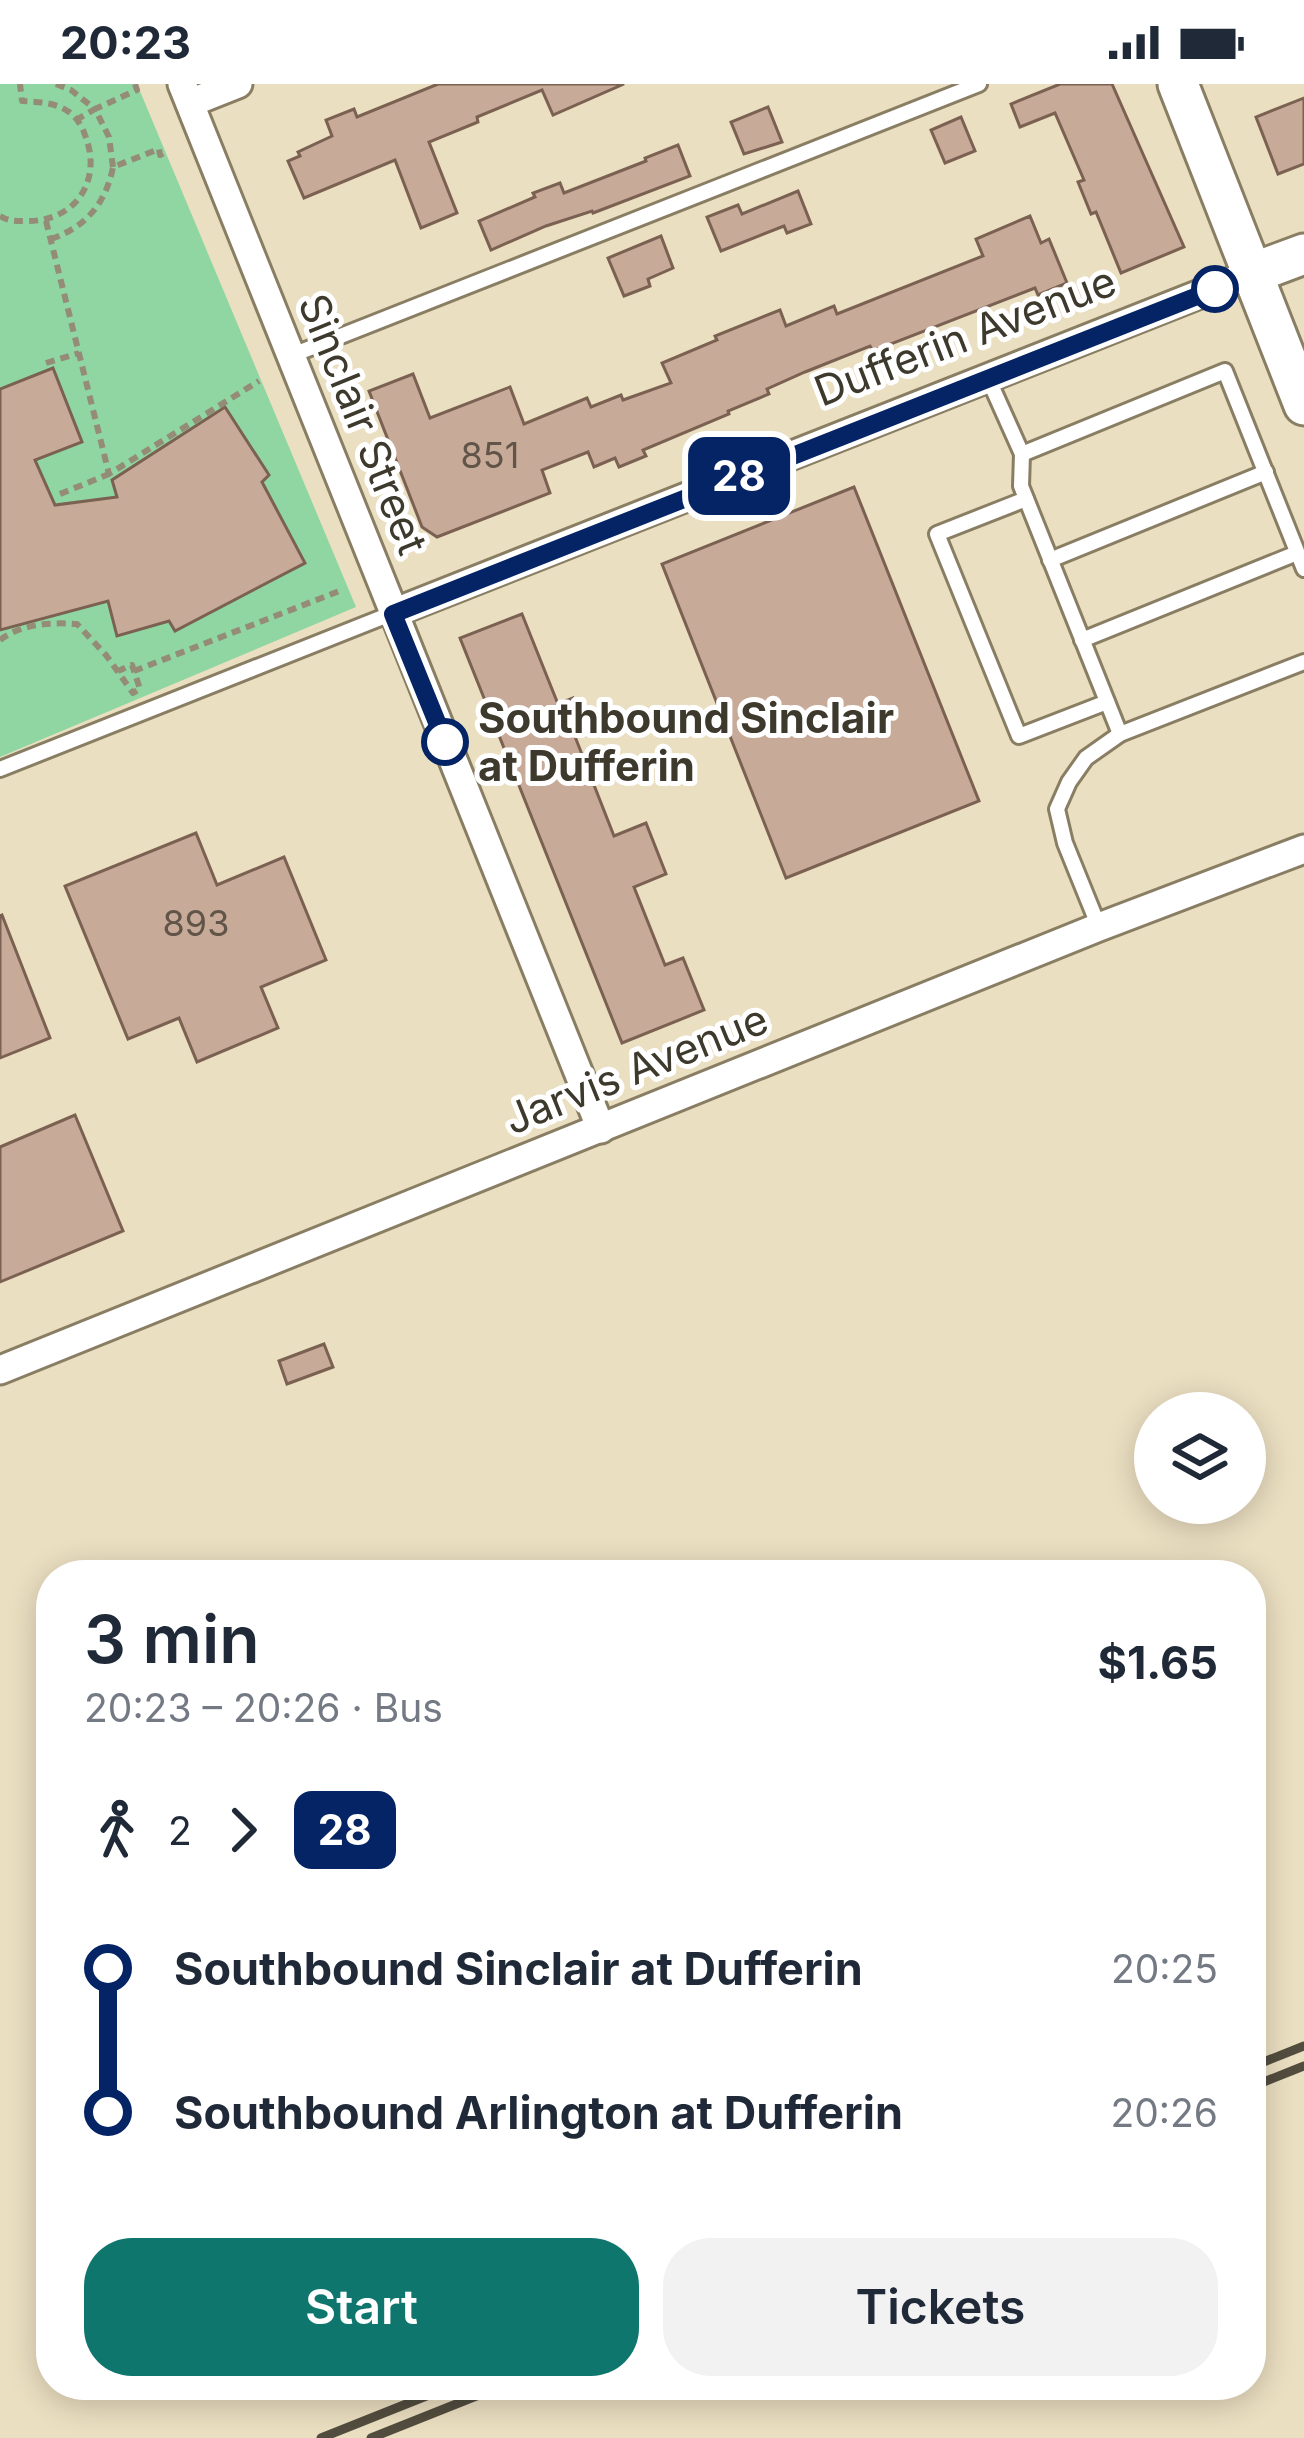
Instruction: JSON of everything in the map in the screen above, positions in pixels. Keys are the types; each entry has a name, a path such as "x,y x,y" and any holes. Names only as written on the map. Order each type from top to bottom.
{"main road":[{"path":"1178,84 1304,405"},
{"name":"Dufferin Avenue","path":"1253,273 1304,254"}],"street":[{"path":"186,94 238,84"},
{"name":"Sinclair Street","path":"186,94 601,1129"},
{"name":"Dufferin Avenue","path":"393,614 1253,273"},
{"name":"Jarvis Avenue","path":"0,1370 1304,849"}],"lane":[{"path":"290,356 979,84"},
{"path":"1022,454 1225,371 1304,569"},
{"path":"988,378 1022,454 1021,486 1120,734"},
{"path":"1050,560 1265,472"},
{"path":"1026,499 937,534 1019,736 1107,702"},
{"path":"1082,640 1298,553"},
{"path":"0,769 393,614"},
{"path":"1099,928 1065,843 1058,809 1086,758 1120,734 1304,662"}],"path":[{"path":"0,216 8,221 46,221 88,186 92,161 81,124 67,110 47,102 22,101 20,84"},
{"path":"51,240 79,227 96,209 113,165 109,137 94,109 56,84"},
{"path":"76,120 137,90 135,84"},
{"path":"92,161 113,165 159,149 160,155 168,151"},
{"path":"80,196 96,209"},
{"path":"46,221 109,474"},
{"path":"46,363 79,353"},
{"path":"60,494 109,474 260,381"},
{"path":"134,671 342,590"},
{"path":"0,640 53,622 76,624 133,693 140,689 132,664 118,671"}],"green space":[{"path":"0,84 137,84 356,607 0,757"}],"building":[{"path":"438,84 624,84 553,115 542,90 429,142 457,213 421,228 395,160 304,198 288,161 332,136 326,120 354,109 357,117"},
{"path":"1060,84 1112,84 1184,247 1121,273 1096,212 1091,214 1078,182 1084,180 1055,113 1020,127 1011,104"},
{"path":"1304,98 1304,164 1278,174 1256,117"},
{"path":"768,107 782,142 744,154 731,122"},
{"path":"961,117 975,151 945,163 931,130"},
{"path":"678,145 690,176 491,250 479,221 535,197 533,193 560,183 564,193"},
{"path":"798,191 811,224 787,233 784,226 721,251 707,217 738,205 742,214"},
{"path":"1030,216 1041,243 1049,239 1067,283 1038,295 1035,288 873,351 870,346 805,372 729,414 643,450 646,456 619,467 615,458 594,467 588,452 542,470 550,493 437,537 422,527 369,391 413,374 430,418 510,387 524,424 587,398 591,407 621,395 623,400 671,383 662,363 717,340 715,336 780,310 786,326 834,306 837,314 983,256 976,239"},
{"path":"661,236 673,268 648,279 650,286 624,296 608,258"},
{"path":"53,368 82,442 35,460 55,505 117,497 112,480 225,407 269,475 262,482 305,563 175,631 169,621 117,636 108,601 0,630 0,389"},
{"path":"854,487 979,801 786,878 662,564"},
{"path":"522,614 558,704 573,698 585,727 573,732 614,836 646,823 666,874 634,887 665,965 683,958 704,1010 622,1043 460,638"},
{"path":"196,833 217,885 284,857 326,960 261,987 278,1028 197,1062 179,1018 128,1039 65,886"},
{"path":"0,916 50,1038 0,1058"},
{"path":"75,1115 123,1231 0,1282 0,1147"},
{"path":"324,1344 333,1367 287,1384 279,1361"}],"railway":[{"path":"1266,2061 1304,2046"},
{"path":"1266,2081 1304,2066"},
{"path":"321,2438 416,2400"},
{"path":"371,2438 466,2400"}],"bus line":[{"name":"28","path":"445,742 393,614 1215,289"}],"place":[{"name":"Southbound Sinclair at Dufferin","path":"445,742"}]}
